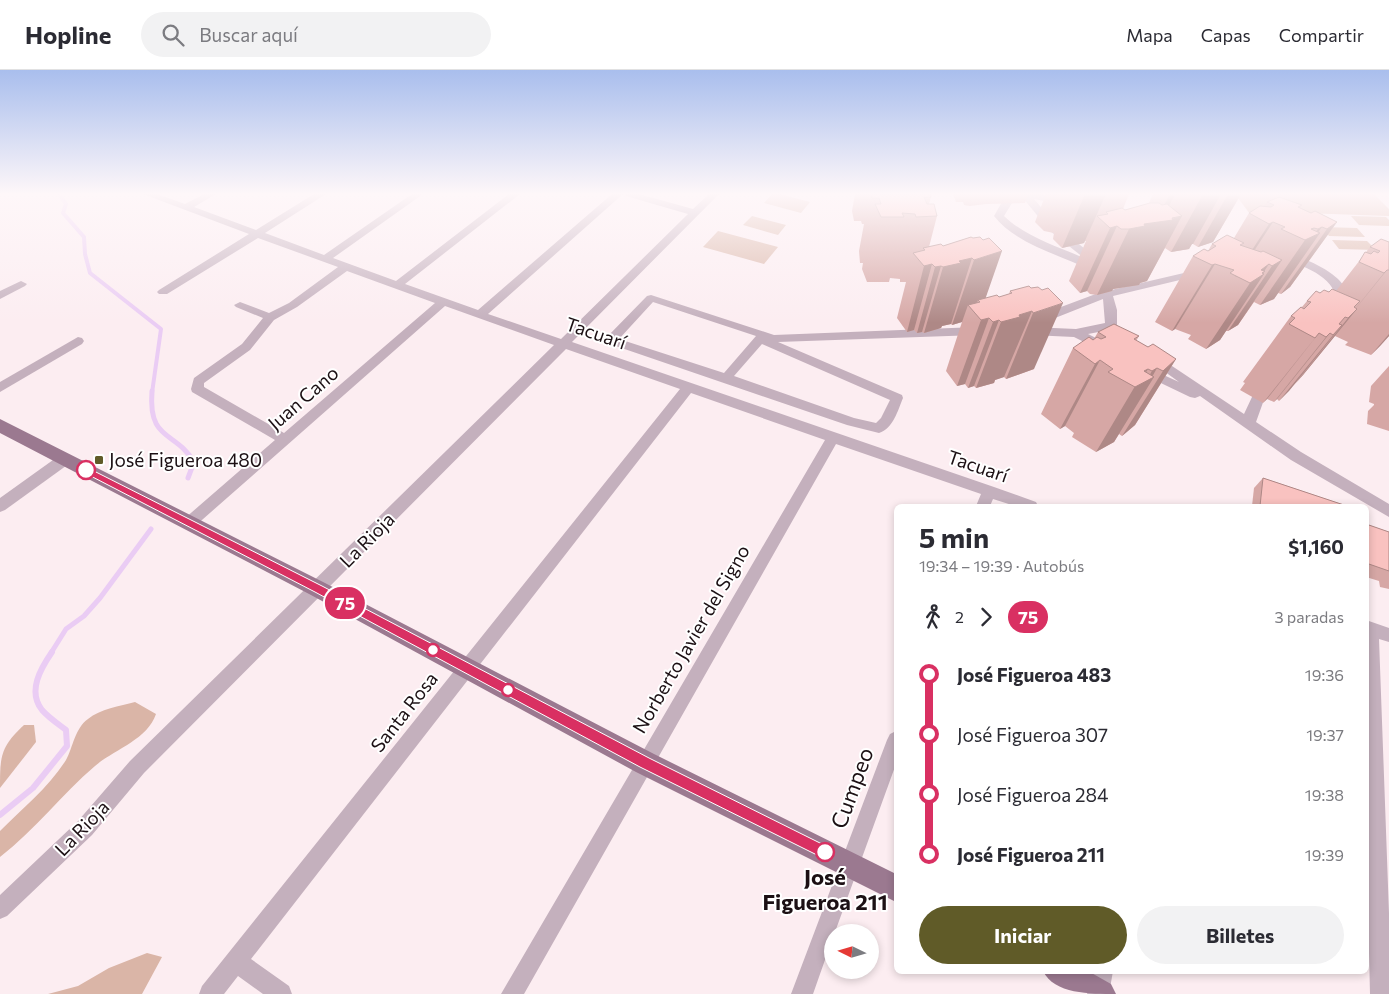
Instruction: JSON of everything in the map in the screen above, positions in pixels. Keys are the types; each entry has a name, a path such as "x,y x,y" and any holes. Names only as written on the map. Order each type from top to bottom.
{"main road":[{"path":"0,425 318,589 645,763 894,887"},
{"path":"1065,974 1100,988"}],"street":[{"path":"163,292 253,237"},
{"name":"Tacuarí","path":"266,237 345,267 399,284 443,302 1025,504"},
{"path":"325,259 356,237"},
{"path":"399,284 459,237"},
{"path":"481,314 569,237"},
{"name":"La Rioja","path":"0,909 85,828 137,767 671,237"},
{"path":"1028,237 1098,267"},
{"path":"1063,237 1098,267 1108,294 1112,316 1111,326"},
{"path":"1098,267 1108,254"},
{"path":"1277,255 1305,264 1333,280 1342,291 1344,299 1338,317"},
{"path":"284,439 197,389 196,385 204,376 246,347 270,317 293,305 345,267"},
{"path":"1213,268 1108,294 1016,328 1040,332 1076,333 1111,326 1140,349 1296,456 1389,510"},
{"path":"0,296 21,284"},
{"path":"760,338 896,398 886,421 879,428 852,422 612,340 651,298 773,338"},
{"name":"Juan Cano","path":"189,523 443,302"},
{"path":"240,304 270,317"},
{"path":"726,378 760,338 991,331"},
{"path":"1076,333 1116,354"},
{"path":"0,388 78,341"},
{"path":"1138,366 1244,420"},
{"path":"1244,420 1250,416 1267,375"},
{"name":"Santa Rosa","path":"210,994 689,386"},
{"name":"Norberto Javier del Signo","path":"512,994 833,437"},
{"path":"0,506 65,459"},
{"path":"985,504 989,491"},
{"path":"1369,628 1389,635"},
{"path":"1369,656 1381,994"},
{"name":"Cumpeo","path":"802,994 894,745"},
{"path":"236,961 280,994"}],"shaded area":[{"path":"712,237 741,237 778,247 764,264 703,247"},
{"path":"1332,240 1367,241 1376,250 1339,249"},
{"path":"135,702 156,714 152,723 138,737 95,766 0,857 0,831 43,789 59,770 66,760 80,727 104,710"},
{"path":"24,725 34,725 36,742 0,788 0,768 3,753 10,740"},
{"path":"147,953 162,957 142,994 48,994 78,986 109,968"}],"building":[{"path":"971,237 980,237 983,240 989,238 1002,251 974,260 972,258 959,261 961,263 943,267 935,267 932,264 924,266 913,253 925,250 923,248 941,244 943,246"},
{"path":"1223,237 1232,237 1244,243 1240,245 1263,251 1282,260 1272,266 1269,264 1261,270 1265,271 1262,273 1264,274 1250,283 1230,273 1234,270 1215,264 1212,265 1193,256 1204,249 1208,251 1216,246 1212,244"},
{"path":"1299,237 1311,237 1305,240"},
{"path":"1381,239 1389,242 1389,270 1384,273 1359,262 1365,252 1371,254 1374,251 1378,253 1380,251 1370,247"},
{"path":"1029,286 1031,288 1038,287 1042,290 1048,288 1063,303 1001,322 999,320 993,322 989,318 981,320 968,305 980,302 978,300 997,295 999,297 1012,293 1010,291"},
{"path":"1332,289 1360,301 1354,307 1357,309 1348,318 1345,317 1339,324 1342,325 1333,335 1330,333 1326,337 1319,333 1315,338 1289,324 1295,318 1291,316 1301,307 1304,309 1311,302 1307,301 1316,291 1320,293 1324,290 1329,292"},
{"path":"1114,324 1139,336 1134,339 1148,347 1153,344 1176,359 1163,371 1157,368 1152,371 1148,369 1144,371 1154,377 1135,387 1108,372 1113,369 1100,360 1095,364 1073,348 1089,337 1093,340 1097,337 1101,339 1106,337 1098,332"},
{"path":"1263,478 1341,504 1260,504"},
{"path":"1369,525 1389,532 1389,571 1369,564"}],"waterway":[{"path":"84,237 85,254 90,273 161,329 152,393"},
{"path":"152,393 154,419 164,434 187,452 194,462 188,478"},
{"path":"51,653 66,629 84,616 100,598 151,529"},
{"path":"0,815 33,788 67,746 66,730 42,710 36,695 37,680 52,652"}],"bus line":[{"name":"75","path":"86,470 318,589 645,763 825,852"}],"place":[{"name":"José Figueroa 480","path":"99,460"},
{"name":"José Figueroa 211","path":"825,852"}]}
